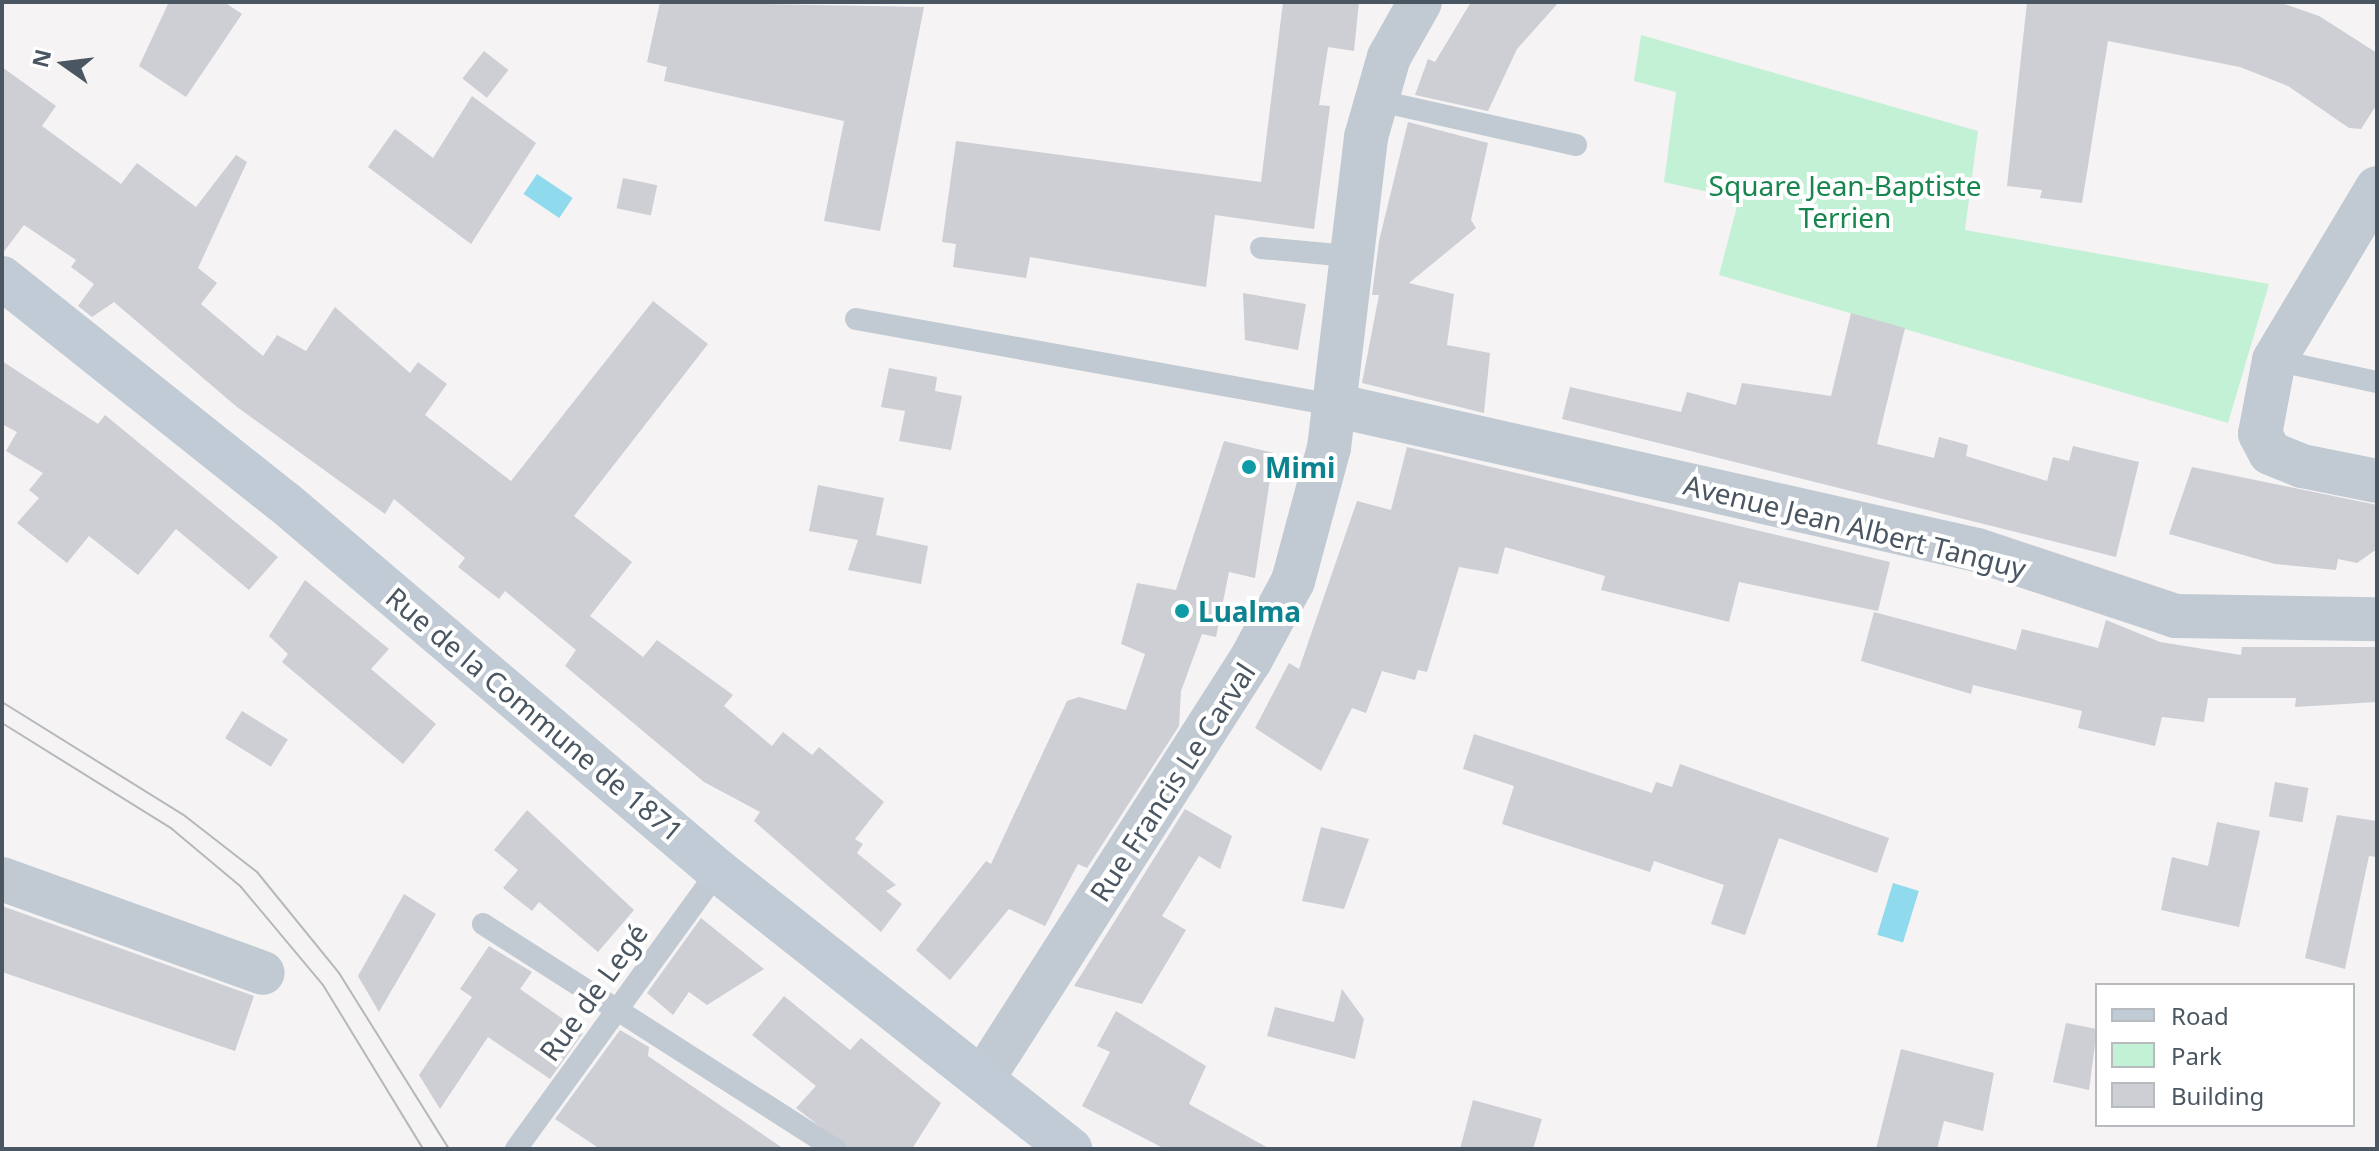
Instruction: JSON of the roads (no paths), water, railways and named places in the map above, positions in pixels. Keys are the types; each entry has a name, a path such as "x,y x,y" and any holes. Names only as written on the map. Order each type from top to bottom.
{"street":[{"name":"Rue Francis Le Carval","path":"983,1078 1270,626 1313,522 1334,405 1349,256 1375,100 1420,2"},
{"path":"2377,188 2274,360 2260,434 2270,453 2377,481"},
{"name":"Rue de la Commune de 1871","path":"2,278 296,511 718,871 1070,1149"},
{"name":"Avenue Jean Albert Tanguy","path":"1334,405 1977,550 2175,616 2377,619"},
{"path":"2,879 263,973"}],"lane":[{"path":"1375,100 1576,145"},
{"path":"1261,248 1349,256"},
{"path":"856,319 1334,405"},
{"path":"2274,360 2377,382"},
{"name":"Rue de Legé","path":"516,1149 718,871"},
{"path":"483,924 835,1149"}],"water":[{"path":"537,174 573,198 559,218 524,194"},
{"path":"1893,883 1919,891 1903,943 1877,935"}],"tram line":[{"path":"2,702 185,816 257,872 339,973 449,1149"},
{"path":"2,723 172,829 241,887 323,985 423,1149"}],"place":[{"name":"Mimi","path":"1249,467"},
{"name":"Lualma","path":"1182,611"}],"park label":[{"name":"Square Jean-Baptiste Terrien","path":"1845,201"}]}
